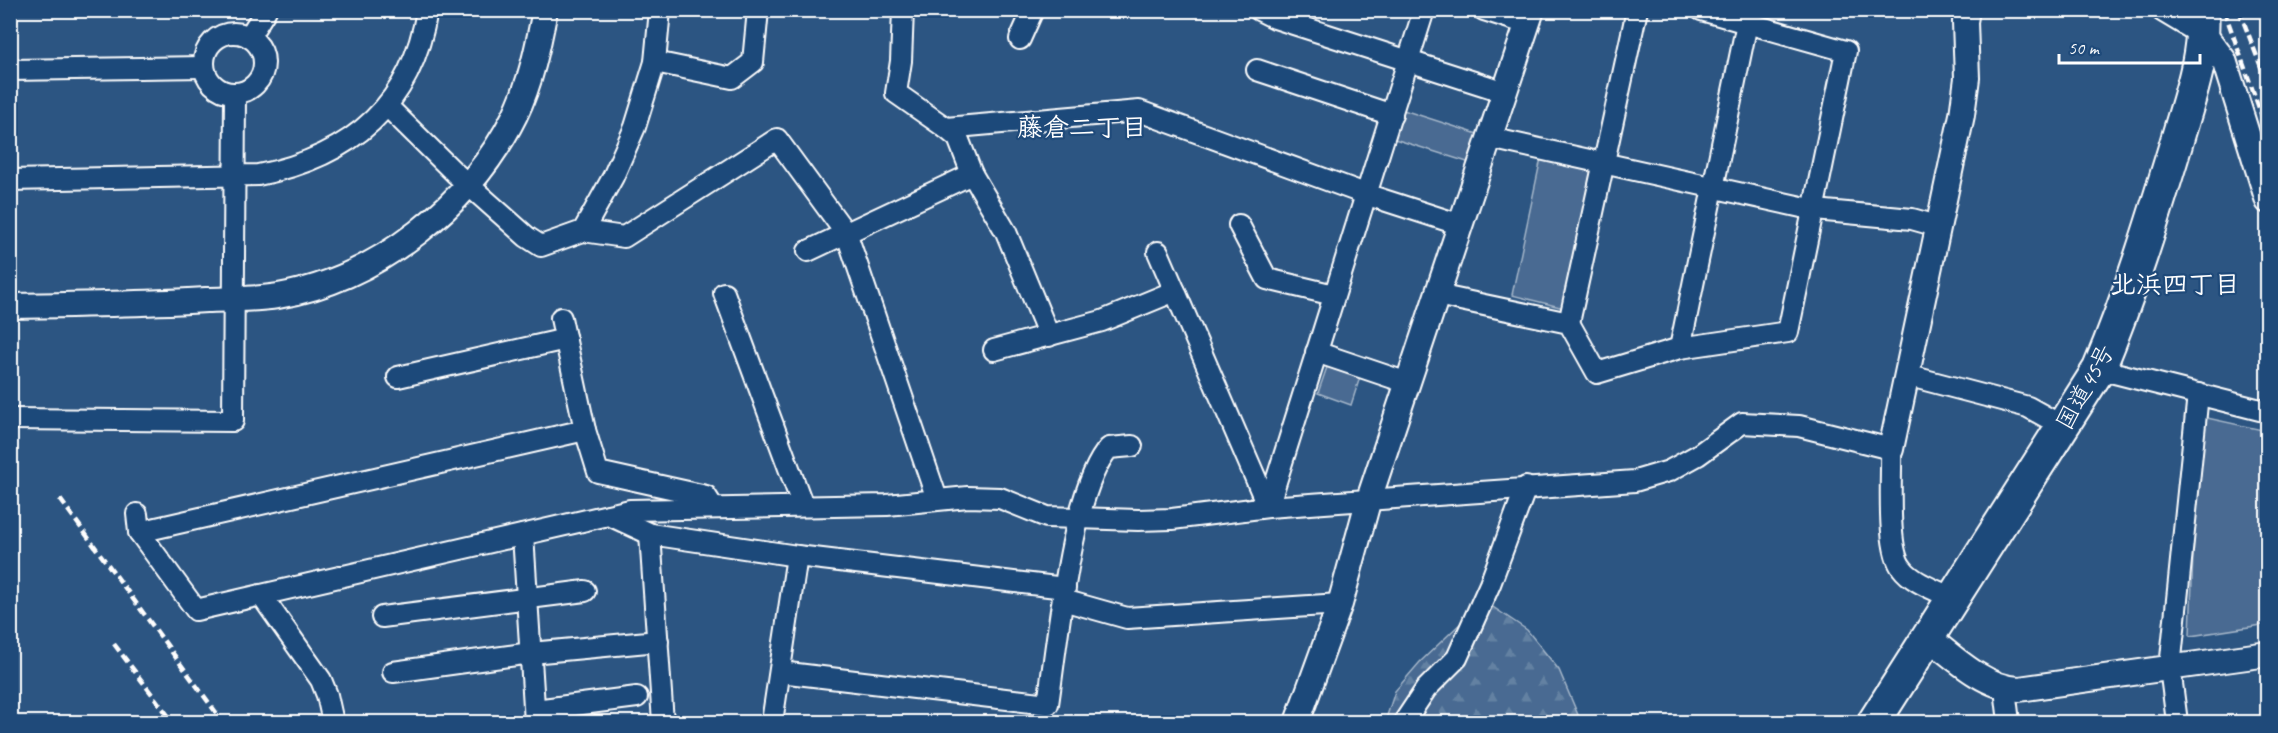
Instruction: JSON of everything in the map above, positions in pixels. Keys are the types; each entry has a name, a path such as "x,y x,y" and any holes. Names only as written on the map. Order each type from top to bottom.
{"highway":[{"name":"国道45号","path":"1874,723 2099,369 2126,306 2150,232 2188,100 2203,22"}],"street":[{"path":"249,37 266,10"},
{"path":"10,180 258,175 289,169 320,157 350,138 388,106 404,82 416,54 427,10"},
{"path":"10,306 278,296 334,281 384,255 419,231 469,183 490,159 516,114 536,62 545,10"},
{"path":"583,231 613,177 635,127 655,62 660,10"},
{"path":"655,62 732,78 753,62 758,10"},
{"path":"903,10 901,61 896,93 958,138 972,174 1006,232 1049,336"},
{"path":"1020,39 1033,10"},
{"path":"1259,10 1275,18 1505,92"},
{"path":"1268,507 1424,10"},
{"path":"1297,723 1340,604 1368,502 1530,17 1484,10"},
{"path":"1637,10 1569,323 1597,373 1680,348 1788,332 1846,51 1701,10"},
{"path":"1953,599 1918,581 1902,569 1896,557 1892,529 1891,449 1962,115 1966,78 1965,22 1967,10"},
{"path":"2164,10 2203,22 2224,60 2268,201"},
{"path":"1680,348 1711,187 1747,23"},
{"path":"231,33 249,37 262,51 264,70 254,87 235,94 218,89 206,76 204,67 208,48 214,41 231,33"},
{"path":"10,70 204,67"},
{"path":"1257,70 1392,115"},
{"path":"10,419 233,421 237,174 235,94"},
{"path":"388,106 527,237 541,246 583,231 624,237 777,139 847,235 937,499"},
{"path":"946,128 1139,111 1365,194 1461,225"},
{"path":"1490,138 1815,210 1912,219 1937,226"},
{"path":"808,251 847,235 972,174"},
{"path":"1239,225 1267,279 1334,295"},
{"path":"1158,252 1268,507"},
{"path":"994,350 1102,321 1174,291"},
{"path":"724,292 803,506"},
{"path":"1437,295 1569,323"},
{"path":"561,318 585,430 598,472 706,496 713,507"},
{"path":"398,377 566,339"},
{"path":"1316,352 1408,383"},
{"path":"2099,369 2268,412"},
{"path":"1906,375 2028,407 2064,427"},
{"path":"2177,723 2170,668 2198,394"},
{"path":"585,430 138,523 196,610 630,510 887,505 937,499 1000,498 1047,517 1172,519 1268,507 1368,502 1526,487 1635,482 1669,471 1698,455 1742,423 1799,426 1891,449"},
{"path":"780,672 1048,704 1078,517 1099,459 1109,448 1132,446"},
{"path":"1404,723 1426,689 1457,658 1490,584 1526,487"},
{"path":"609,514 650,534 1064,594 1128,618 1340,604"},
{"path":"650,534 663,723"},
{"path":"523,535 535,716 637,697"},
{"path":"772,723 797,556"},
{"path":"382,617 585,591"},
{"path":"261,595 321,680 333,723"},
{"path":"1928,637 1973,670 2005,689 2268,654"},
{"path":"393,672 531,653 658,641"},
{"path":"2005,689 2009,723"}],"green space":[{"path":"1394,107 1490,138 1480,166 1385,136"},
{"path":"1541,158 1602,172 1572,310 1512,295"},
{"path":"1336,364 1361,374 1351,405 1318,393 1327,367"},
{"path":"2198,416 2267,431 2268,624 2190,636"},
{"path":"1484,601 1527,630 1559,670 1581,722 1385,722 1395,691 1420,662"}],"railway":[{"path":"2224,10 2268,133"},
{"path":"2239,10 2268,85"},
{"path":"60,499 223,722"},
{"path":"114,644 173,722"}],"district":[{"name":"藤倉二丁目","path":"1082,127"},
{"name":"北浜四丁目","path":"2175,284"}]}
